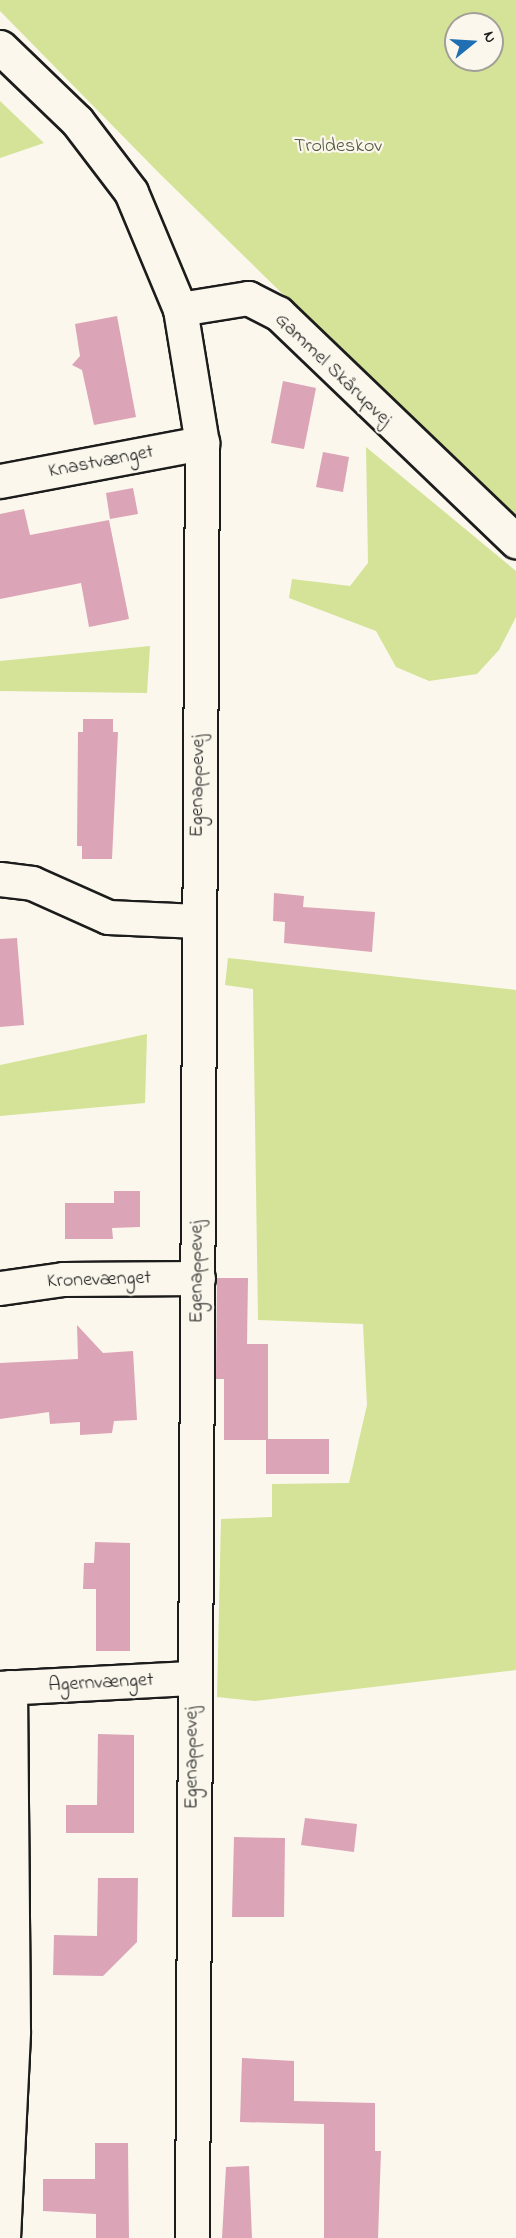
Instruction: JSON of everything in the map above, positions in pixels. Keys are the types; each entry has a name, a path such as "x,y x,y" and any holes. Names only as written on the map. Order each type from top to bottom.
{"street":[{"path":"0,47 77,121 131,192 180,309"},
{"name":"Gammel Skårupvej","path":"180,309 248,298 278,314 516,541"},
{"name":"Egenappevej","path":"180,309 202,442 198,1278 192,1678 192,2238"},
{"name":"Knastvænget","path":"0,481 202,442"},
{"path":"0,879 32,883 108,917 198,921"},
{"name":"Kronevænget","path":"0,1288 63,1279 198,1278"},
{"name":"Agernvænget","path":"3,2238 14,2031 5,1687 192,1678"}],"green space":[{"name":"Troldeskov","path":"0,0 516,0 516,522 160,174 0,11"},
{"path":"0,101 44,143 0,158"},
{"path":"366,447 516,571 516,617 499,650 477,674 429,681 396,667 376,631 289,598 292,579 350,586 368,563"},
{"path":"150,646 147,693 0,691 0,661"},
{"path":"228,958 516,990 516,1670 255,1701 217,1697 221,1519 272,1517 272,1484 349,1483 367,1405 363,1324 258,1320 253,989 225,985"},
{"path":"147,1034 145,1103 0,1116 0,1065"}],"building":[{"path":"117,316 136,417 94,425 82,370 72,365 80,356 75,324"},
{"path":"283,381 316,388 304,449 271,443"},
{"path":"323,452 349,457 343,492 316,487"},
{"path":"133,488 138,514 110,519 106,493"},
{"path":"24,509 30,535 109,520 129,619 89,627 81,583 0,599 0,514"},
{"path":"83,719 113,719 113,732 118,732 112,859 82,859 82,846 77,846 78,732 83,732"},
{"path":"274,893 304,896 303,907 375,912 372,952 284,943 285,922 273,921"},
{"path":"17,938 24,1025 0,1027 0,939"},
{"path":"114,1191 140,1191 140,1227 112,1228 113,1239 65,1239 65,1203 114,1203"},
{"path":"217,1278 248,1278 247,1344 268,1344 268,1439 329,1439 329,1474 266,1474 266,1440 224,1440 224,1379 216,1379"},
{"path":"77,1325 103,1353 133,1351 137,1420 114,1421 112,1433 80,1435 80,1422 50,1424 49,1412 0,1419 0,1363 78,1359"},
{"path":"95,1542 130,1543 130,1651 96,1651 96,1589 83,1589 84,1563 94,1563"},
{"path":"98,1734 134,1735 134,1833 66,1833 66,1805 97,1805"},
{"path":"305,1818 357,1824 354,1852 301,1845"},
{"path":"234,1837 285,1838 284,1917 232,1917"},
{"path":"98,1878 138,1878 137,1942 103,1976 53,1975 54,1935 97,1936"},
{"path":"242,2058 294,2061 294,2101 375,2103 375,2151 381,2151 378,2238 324,2238 324,2124 240,2122"},
{"path":"95,2143 128,2143 129,2238 96,2238 96,2214 43,2211 43,2179 95,2179"},
{"path":"249,2166 252,2238 222,2238 226,2167"}]}
